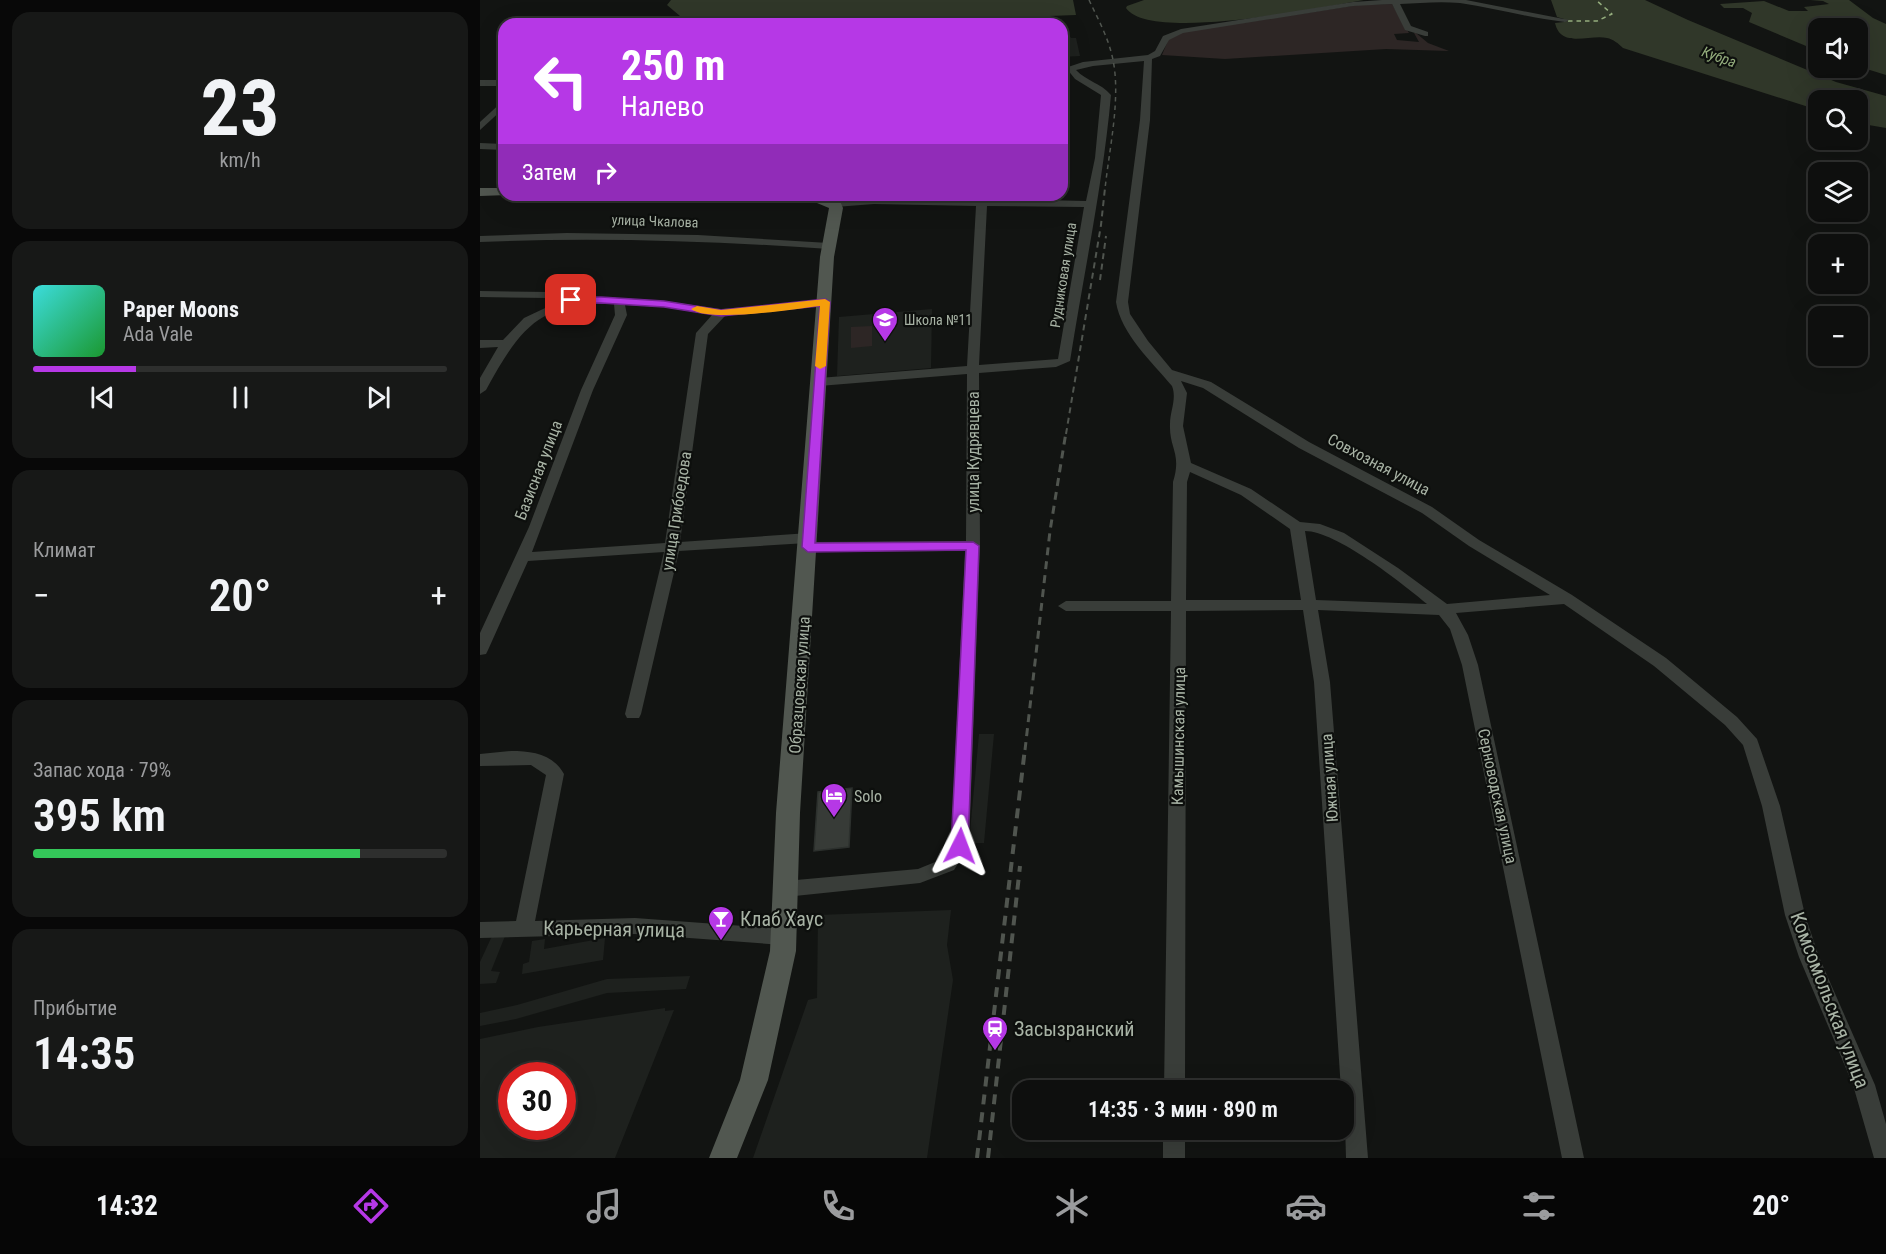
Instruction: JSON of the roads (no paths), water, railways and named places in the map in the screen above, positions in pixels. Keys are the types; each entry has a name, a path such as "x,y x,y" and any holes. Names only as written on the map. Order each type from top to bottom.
{"main road":[{"path":"480,192 498,192"},
{"path":"830,201 835,204"},
{"name":"Образцовская улица","path":"723,1158 754,1080 780,967 788,813 809,543 828,246 836,211 835,204"}],"street":[{"path":"1068,66 1074,67 1088,62 1148,58 1158,53 1166,38 1176,33 1353,4 1460,1 1529,16 1565,20"},
{"path":"1395,2 1408,28 1425,34"},
{"path":"1148,58 1144,120 1122,302 1124,314 1143,344 1168,373"},
{"name":"Рудниковая улица","path":"973,369 1064,361 1090,204 1101,158 1106,95 1099,87 1073,74 1071,69 1074,67"},
{"path":"480,83 498,83"},
{"path":"480,127 498,109"},
{"path":"480,146 498,147"},
{"path":"835,204 855,201"},
{"name":"улица Кудрявцева","path":"785,889 920,876 947,865 960,846 973,546 973,369 982,201"},
{"path":"1025,201 1090,204"},
{"name":"улица Чкалова","path":"480,239 604,234 731,239 828,246"},
{"path":"480,294 549,295 571,300 664,304 721,313 825,302"},
{"path":"480,390 507,343 526,321 571,300"},
{"name":"Базисная улица","path":"480,650 536,527 587,390 621,315 619,301"},
{"name":"улица Грибоедова","path":"633,714 672,548 702,333 721,313"},
{"path":"480,344 507,343"},
{"path":"819,382 973,369"},
{"name":"Камышинская улица","path":"1168,373 1178,385 1181,393 1176,426 1185,465 1180,482 1174,1080"},
{"name":"Совхозная улица","path":"1168,373 1207,385 1304,445 1427,510 1474,543 1567,599 1660,662 1731,721 1751,743 1771,806"},
{"path":"1185,465 1245,492 1297,527"},
{"name":"Серноводская улица","path":"1297,527 1313,526 1346,540 1443,610 1450,616 1460,633 1470,665 1573,1158"},
{"name":"Южная улица","path":"1297,527 1322,682 1357,1158"},
{"path":"521,557 809,543 973,546"},
{"path":"1066,606 1309,605 1443,610 1567,599"},
{"path":"480,760 539,759 550,765 555,774 524,929"},
{"name":"Комсомольская улица","path":"1771,806 1802,936 1864,1085 1885,1158"},
{"name":"Карьерная улица","path":"480,930 635,926 783,937"},
{"path":"1174,1140 1174,1158"}],"water":[{"path":"671,0 1073,0 1076,15 999,18 692,18 680,16 667,5"},
{"path":"1144,0 1364,0 1277,15 1201,23 1141,18 1126,8"},
{"name":"Кубра","path":"1551,0 1645,0 1808,70 1808,78 1826,78 1865,90 1808,90 1808,107 1623,48 1609,39 1600,37 1577,39 1563,36 1555,23 1564,22 1564,19 1557,17"},
{"path":"1810,0 1849,0 1873,18 1886,24 1886,75 1868,69 1868,18 1808,18 1808,47 1749,22 1752,13 1743,8 1724,8 1720,4 1764,1 1789,11 1808,11 1804,7 1829,4"},
{"path":"1868,91 1886,96 1886,128 1868,125"}],"railway":[{"path":"1089,0 1109,44 1115,75 1114,124 1105,189"},
{"path":"1066,434 1101,225 1105,188"},
{"path":"1100,280 1106,236"},
{"path":"1025,750 1050,531 1066,432"},
{"path":"977,1158 1025,748"},
{"path":"988,1158 1020,866"}],"place":[{"name":"Школа №11","path":"885,343"},
{"name":"Solo","path":"834,819"},
{"name":"Клаб Хаус","path":"721,942"},
{"name":"Засызранский","path":"995,1052"}]}
